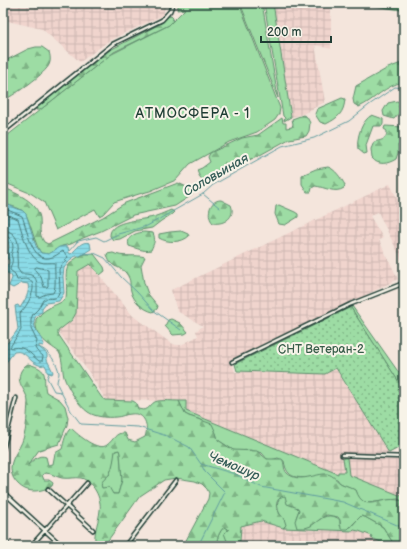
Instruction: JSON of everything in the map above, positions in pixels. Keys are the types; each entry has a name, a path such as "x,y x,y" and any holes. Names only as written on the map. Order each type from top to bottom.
{"street":[{"path":"3,132 113,44 162,20 170,11 173,3"},
{"path":"232,362 352,304 404,283"},
{"path":"3,450 16,398"},
{"path":"342,455 404,457"},
{"path":"125,546 176,480"},
{"path":"31,546 88,483"},
{"path":"48,490 93,530"},
{"path":"3,492 62,546"},
{"path":"3,540 9,546"}],"shaded area":[{"path":"3,3 166,3 163,15 110,40 80,62 42,29 3,20"},
{"path":"273,3 331,3 331,49 315,45 325,102 303,114 291,117"},
{"path":"390,184 404,213 404,265 378,212 370,216 383,238 379,240 398,279 232,362 235,372 325,374 336,369 389,453 383,456 383,459 404,460 404,497 349,475 343,459 345,472 338,474 186,411 185,401 106,400 88,371 58,331 72,320 76,313 78,271 90,264 133,316 171,343 181,345 198,336 196,331 203,326 177,311 171,290"},
{"path":"261,521 283,528 359,531 372,536 371,538 391,546 240,546 241,526"}],"green space":[{"path":"179,3 239,3 280,108 279,114 275,120 257,132 229,142 190,164 176,180 150,191 114,202 103,214 99,216 95,209 56,230 44,202 32,194 3,182 3,139 110,55 169,25 185,9 177,10"},
{"path":"240,3 262,3 278,98"},
{"path":"264,3 273,3 291,117 284,121 285,118 283,116"},
{"path":"356,3 404,3 404,11 401,10"},
{"path":"169,16 173,18 169,25 114,52 40,110 36,110 38,106 110,50 160,24"},
{"path":"42,47 49,52 50,61 48,67 26,86 3,100 3,62 28,49"},
{"path":"404,62 404,82 391,86 359,107 354,104 353,99 356,86 388,68"},
{"path":"342,98 345,99 340,114 334,120 326,124 320,122 315,114 317,109"},
{"path":"397,101 404,104 404,119 399,113 394,119 384,116 383,111 388,103"},
{"path":"303,115 307,117 310,123 309,131 306,136 289,139 238,165 224,168 218,176 210,181 202,180 199,176 197,170 210,162 208,157 210,153 242,138 258,135 282,118 283,123 286,123 286,128 292,127 292,119"},
{"path":"372,115 383,119 383,124 382,126 373,126 366,145 367,153 364,154 358,149 360,130 368,117"},
{"path":"385,126 404,127 404,145 398,145 396,159 386,163 380,163 374,161 372,158 371,149 374,142 383,140 386,137 387,131 384,129"},
{"path":"328,167 340,177 345,185 344,188 341,190 334,190 315,186 312,188 311,192 307,192 302,184 302,175 316,169"},
{"path":"178,183 191,189 193,192 192,195 175,206 133,215 101,231 71,244 62,246 49,254 41,253 38,249 26,214 19,209 3,203 3,187 20,195 31,203 38,212 40,218 40,233 42,239 48,244 103,217 125,203"},
{"path":"221,200 231,205 232,213 225,221 221,223 213,223 209,213 211,205"},
{"path":"279,205 295,212 298,214 298,217 285,225 279,224 275,214 276,206"},
{"path":"171,210 174,212 152,228 135,231 120,239 113,240 110,236 111,230 115,226 151,218"},
{"path":"181,231 189,236 174,242 159,238 159,234"},
{"path":"144,232 153,233 154,235 154,243 151,250 143,250 129,246 128,243 130,237"},
{"path":"113,253 145,257 141,265 144,283 148,294 158,306 153,312 136,302 132,295 128,276 112,264 108,259 107,254"},
{"path":"84,254 94,254 104,267 105,271 100,275 90,264 78,271 76,313 72,320 58,331 58,334 102,398 105,400 133,401 136,403 138,409 142,410 145,410 153,403 158,401 179,401 185,414 212,424 218,440 233,450 257,451 267,459 282,459 287,473 297,478 327,474 342,484 356,490 364,502 370,503 396,500 404,502 404,546 395,546 383,527 361,516 348,529 341,529 340,520 338,517 327,515 311,526 297,528 295,521 299,510 298,508 287,504 285,496 283,496 279,499 276,506 286,525 283,528 261,521 241,526 240,541 234,543 227,541 224,533 229,530 224,527 218,538 218,546 183,546 208,499 209,493 202,484 195,481 176,478 164,480 140,496 106,543 102,545 96,544 95,541 100,501 96,491 85,480 81,478 62,478 45,473 42,475 44,480 49,480 53,483 52,486 48,488 39,491 30,491 18,484 11,472 11,467 13,459 22,443 27,420 28,402 19,380 21,371 28,364 43,371 46,392 60,400 65,406 68,418 67,425 59,444 39,450 28,465 36,458 41,456 46,457 48,465 53,464 55,453 62,449 66,435 71,428 88,442 103,447 122,433 125,433 128,440 135,442 145,437 146,424 143,417 140,415 127,414 118,417 105,417 88,412 74,396 66,381 63,374 59,352 42,339 37,330 36,319 45,310 62,302 66,298 66,272 68,267 76,258","holes":["119,450 122,480 118,494 113,494 109,487 102,488 101,485 102,481 110,473 115,451"]},
{"path":"352,306 404,380 404,390 351,308"},
{"name":"СНТ Ветеран-2","path":"351,308 404,390 404,445 389,453 336,368 325,374 237,371 235,364"},
{"path":"171,319 180,323 188,332 185,334 173,335 165,326 168,320"},
{"path":"179,401 186,401 186,411 338,474 338,472 345,472 343,458 347,458 349,475 404,497 404,502 398,499 367,503 361,501 356,490 340,483 337,479 319,477 303,478 294,476 288,472 284,461 278,458 271,460 267,459 262,453 250,450 233,450 218,440 216,433 204,421 185,414"},
{"path":"119,450 122,480 118,494 114,494 101,487 102,481 110,474 115,451"},
{"path":"283,495 299,510 296,518 319,520 327,516 332,516 340,520 340,526 351,527 361,516 365,517 383,527 395,546 391,546 371,538 372,536 354,530 283,528 285,527 278,510 278,502"},
{"path":"224,527 230,530 234,543 240,541 240,546 218,546 218,538"}],"water":[{"path":"3,203 23,211 26,214 36,246 41,253 49,254 59,247 65,246 68,247 69,253 71,254 82,244 87,242 90,243 91,249 80,256 72,258 64,268 64,293 59,301 46,303 42,308 42,312 37,315 35,319 35,327 44,344 43,346 39,345 39,347 47,354 47,360 53,372 52,374 47,372 45,365 35,363 21,352 14,352 4,365 3,363 3,348 18,329 15,306 18,305 20,308 27,296 28,284 22,283 13,288 9,286 12,278 11,275 7,273 5,266 9,264 7,255 9,246 3,237"}],"waterway":[{"name":"Соловьиная","path":"68,252 78,241 96,237 104,241 118,234 147,226 203,194 213,185 282,146 314,138 349,121 395,87 404,88"},
{"path":"203,194 220,208"},
{"path":"83,254 94,253 105,258 153,310 181,330"},
{"path":"38,347 42,348 49,354 57,365 59,373 57,384 61,392"},
{"path":"3,372 6,375"},
{"name":"Чемошур","path":"49,373 47,378 54,391 61,392 71,411 81,424 138,427 167,436 189,447 201,464 235,474 261,487 343,502 404,528"},
{"path":"198,546 225,492 205,472 202,466"}],"district":[{"name":"АТМОСФЕРА - 1","path":"193,113"}]}
